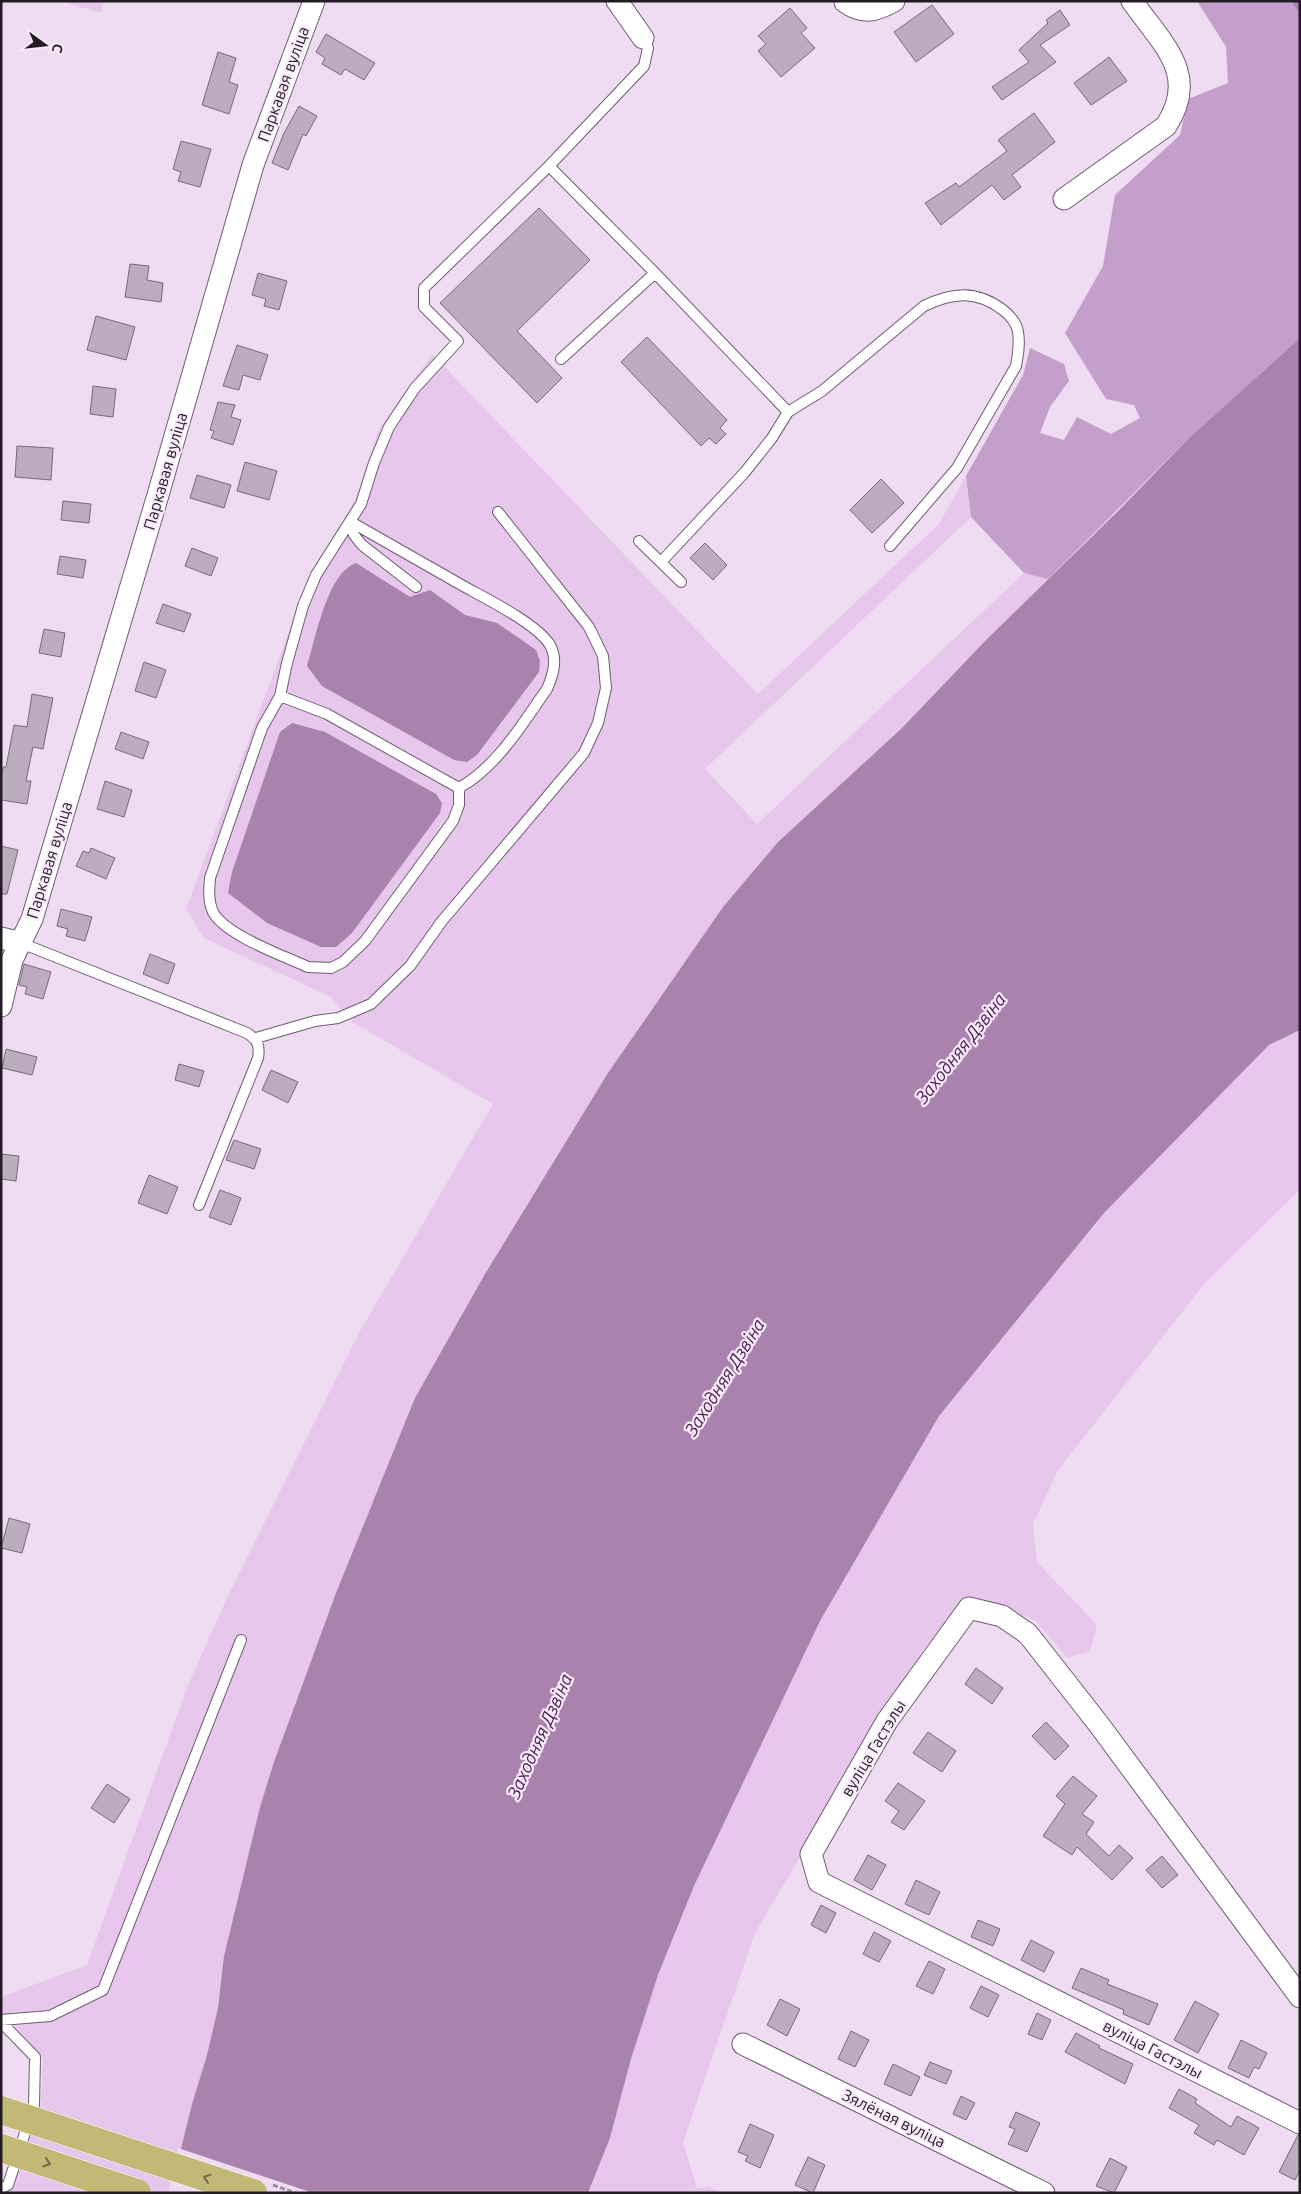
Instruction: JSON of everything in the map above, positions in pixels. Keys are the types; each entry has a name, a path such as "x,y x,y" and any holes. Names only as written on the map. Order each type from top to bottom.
{"main road":[{"path":"1,2110 253,2193"},
{"path":"1,2148 136,2193"}],"street":[{"name":"Паркавая вуліца","path":"1,1006 12,960 11,941 32,919 254,165 314,1"},
{"path":"617,1 643,38"},
{"path":"845,2 854,9 865,11 877,10 894,1"},
{"path":"1064,199 1166,126 1175,112 1180,96 1180,76 1175,61 1132,1"},
{"name":"вуліца Гастэлы","path":"1300,1997 1106,1734 1028,1634 1002,1616 969,1608 887,1721 811,1854 820,1882 1300,2123"},
{"name":"Зялёная вуліца","path":"743,2044 1044,2193"}],"lane":[{"path":"460,788 459,805 454,821 365,941 343,962 331,968 308,968 234,932 221,923 213,911 208,895 210,878 262,728 280,696 287,662 303,606 316,575 361,504 374,463 389,427 415,388 458,341 424,308 424,288 549,166 644,66 648,48 643,38"},
{"path":"549,166 788,412"},
{"path":"561,359 655,273"},
{"path":"660,562 745,472 772,438 788,412 822,391 924,306 941,298 974,296 991,301 1009,315 1018,330 1020,349 1016,366 957,468 890,546"},
{"path":"256,1038 315,1021 338,1018 371,1004 410,966 442,921 584,753 598,723 606,688 603,656 589,627 498,512"},
{"path":"351,522 354,535 362,545 416,587"},
{"path":"351,522 498,606 540,634 550,646 554,660 553,676 548,689 493,762 474,780 460,788"},
{"path":"639,541 681,582"},
{"path":"280,696 326,714 460,788"},
{"path":"11,941 256,1038 260,1047 258,1058 199,1205"},
{"path":"1,2021 50,2016 103,1990 242,1640"},
{"path":"1,2021 35,2057 34,2105 8,2185 1,2188"}],"shaded area":[{"path":"60,1 104,1 101,13"},
{"path":"1197,1 1300,1 1300,338 1189,438 1048,579 1024,573 971,517 966,476 1023,375 1030,348 1064,364 1069,381 1050,407 1040,433 1064,440 1077,417 1111,434 1140,418 1134,405 1106,399 1065,333 1103,266 1115,195 1180,135 1188,99 1228,83 1226,47"},
{"path":"432,354 758,694 939,524 966,476 971,517 705,769 757,824 1024,573 1048,579 986,640 902,728 778,842 723,907 608,1073 369,1510 298,1695 260,1807 224,1956 218,2008 170,2193 5,2193 13,2188 41,2104 43,2058 8,2018 1,2015 1,1997 87,1965 188,1685 227,1598 360,1331 493,1104 351,1021 331,997 204,938 186,909 311,572 355,500 378,431"},
{"path":"1300,1030 1300,1189 1205,1283 1058,1470 1033,1524 1037,1562 1097,1625 1090,1651 1067,1658 1035,1620 975,1597 925,1646 755,1933 683,2142 697,2189 708,2186 719,2193 588,2193 610,2138 631,2059 658,1975 694,1886 820,1621 939,1416 1104,1213 1269,1045"}],"water":[{"name":"Заходняя Дзвіна","path":"1300,338 1300,1030 1269,1045 1104,1213 939,1416 820,1621 694,1886 658,1975 631,2059 610,2138 588,2193 170,2193 192,2104 207,2055 218,2008 224,1956 260,1807 274,1762 336,1593 415,1398 485,1274 608,1073 723,907 778,842 902,728 986,640 1119,510 1189,438"},
{"path":"356,563 410,597 430,590 465,615 497,623 536,650 540,661 539,672 477,755 467,762 454,760 322,686 307,666 330,593 337,579 346,569"},
{"path":"292,723 325,732 436,794 442,803 440,813 352,933 336,947 321,947 267,923 228,893 232,872 280,732"}],"pier":[{"path":"178,2148 313,2193 168,2193"}],"building":[{"path":"932,5 954,34 916,62 894,32"},
{"path":"790,8 807,28 801,33 815,48 781,77 758,51 766,44 758,36"},
{"path":"1060,10 1070,25 1040,45 1056,62 1002,100 992,87 1029,62 1019,50 1048,23 1046,20"},
{"path":"326,34 375,63 364,80 345,69 341,75 322,64 325,58 316,52"},
{"path":"218,52 236,58 229,82 238,85 229,114 202,105"},
{"path":"1109,57 1127,81 1091,105 1074,83"},
{"path":"299,106 317,116 306,136 303,134 288,170 272,163 284,133"},
{"path":"1034,113 1055,142 1012,175 1021,187 1004,200 992,185 941,225 925,203 956,183 959,187 1007,151 998,140"},
{"path":"181,141 211,149 200,187 178,181 181,172 173,169"},
{"path":"539,208 590,260 517,331 562,378 537,403 440,303"},
{"path":"130,264 149,266 147,280 163,283 161,302 125,297"},
{"path":"258,273 287,281 279,310 264,306 266,299 252,295"},
{"path":"96,316 135,327 126,360 87,350"},
{"path":"647,337 727,420 720,428 726,434 716,444 709,438 701,446 621,362"},
{"path":"237,345 268,355 260,380 243,375 239,390 223,386"},
{"path":"93,386 116,389 113,417 90,414"},
{"path":"218,402 235,405 231,417 241,420 233,445 211,438 214,431 210,430"},
{"path":"17,446 53,448 51,480 15,477"},
{"path":"245,462 277,471 269,500 237,491"},
{"path":"197,475 231,485 224,508 190,498"},
{"path":"881,479 904,503 872,533 850,510"},
{"path":"63,501 91,504 89,523 61,520"},
{"path":"705,543 727,565 713,580 690,558"},
{"path":"192,548 218,558 211,576 185,566"},
{"path":"60,556 86,560 83,578 57,574"},
{"path":"163,604 191,614 184,632 156,623"},
{"path":"44,629 65,633 61,657 39,653"},
{"path":"144,662 166,670 156,698 135,691"},
{"path":"32,694 53,698 43,749 33,747 26,781 31,781 27,804 1,800 3,767 6,767 14,725 27,727"},
{"path":"121,732 149,742 143,759 115,749"},
{"path":"105,781 132,790 124,817 97,809"},
{"path":"1,846 18,850 7,894 1,894"},
{"path":"91,848 115,858 106,879 76,866 83,851 89,853"},
{"path":"61,909 92,917 85,941 66,936 68,929 57,926"},
{"path":"150,954 175,964 168,984 143,974"},
{"path":"24,964 51,972 43,999 25,994 27,987 19,985"},
{"path":"6,1049 37,1057 32,1075 2,1068"},
{"path":"179,1064 204,1071 199,1087 175,1080"},
{"path":"271,1070 298,1082 288,1103 262,1090"},
{"path":"234,1140 261,1149 254,1169 226,1160"},
{"path":"1,1154 19,1156 16,1181 1,1179"},
{"path":"149,1175 178,1187 167,1214 138,1203"},
{"path":"220,1190 241,1198 231,1225 209,1217"},
{"path":"9,1518 30,1524 22,1553 1,1548"},
{"path":"976,1668 1003,1688 992,1704 965,1684"},
{"path":"1046,1722 1069,1746 1055,1760 1032,1736"},
{"path":"928,1732 956,1751 942,1772 913,1753"},
{"path":"1073,1776 1097,1796 1082,1814 1094,1822 1086,1834 1109,1856 1119,1845 1133,1858 1112,1880 1077,1847 1072,1855 1043,1836 1065,1804 1056,1796"},
{"path":"898,1783 925,1801 904,1830 891,1822 899,1811 885,1801"},
{"path":"107,1784 130,1799 114,1823 91,1808"},
{"path":"868,1855 886,1865 872,1890 854,1880"},
{"path":"1162,1856 1178,1875 1162,1888 1146,1870"},
{"path":"916,1880 940,1892 929,1915 905,1904"},
{"path":"821,1905 836,1913 826,1933 811,1925"},
{"path":"978,1920 1000,1929 993,1946 971,1937"},
{"path":"874,1932 891,1941 879,1962 863,1954"},
{"path":"1031,1940 1054,1952 1044,1972 1021,1960"},
{"path":"929,1961 945,1969 933,1994 916,1986"},
{"path":"1081,1968 1109,1980 1107,1984 1158,2004 1149,2025 1123,2014 1124,2010 1072,1988"},
{"path":"981,1986 999,1995 988,2017 970,2008"},
{"path":"780,1999 800,2009 787,2036 767,2025"},
{"path":"1195,2001 1219,2014 1198,2053 1174,2040"},
{"path":"1037,2013 1051,2020 1042,2040 1028,2034"},
{"path":"851,2031 869,2040 855,2067 838,2059"},
{"path":"1076,2033 1100,2046 1099,2048 1133,2064 1125,2084 1065,2052"},
{"path":"1241,2040 1267,2053 1259,2069 1254,2067 1249,2078 1228,2068"},
{"path":"930,2062 952,2071 946,2084 924,2075"},
{"path":"893,2064 920,2077 911,2096 884,2084"},
{"path":"1179,2089 1197,2099 1195,2103 1231,2127 1237,2116 1259,2128 1244,2155 1217,2140 1214,2145 1194,2133 1199,2125 1169,2108"},
{"path":"961,2096 975,2103 966,2120 953,2114"},
{"path":"1016,2112 1040,2123 1027,2152 1008,2144 1015,2129 1009,2127"},
{"path":"750,2124 774,2135 760,2168 745,2161 748,2156 738,2152"},
{"path":"1298,2135 1300,2135 1300,2170 1295,2180 1279,2172"},
{"path":"808,2157 825,2165 813,2193 795,2185"},
{"path":"1110,2158 1127,2167 1114,2193 1096,2186"}],"waterway":[{"path":"1295,1 1300,9"}]}
